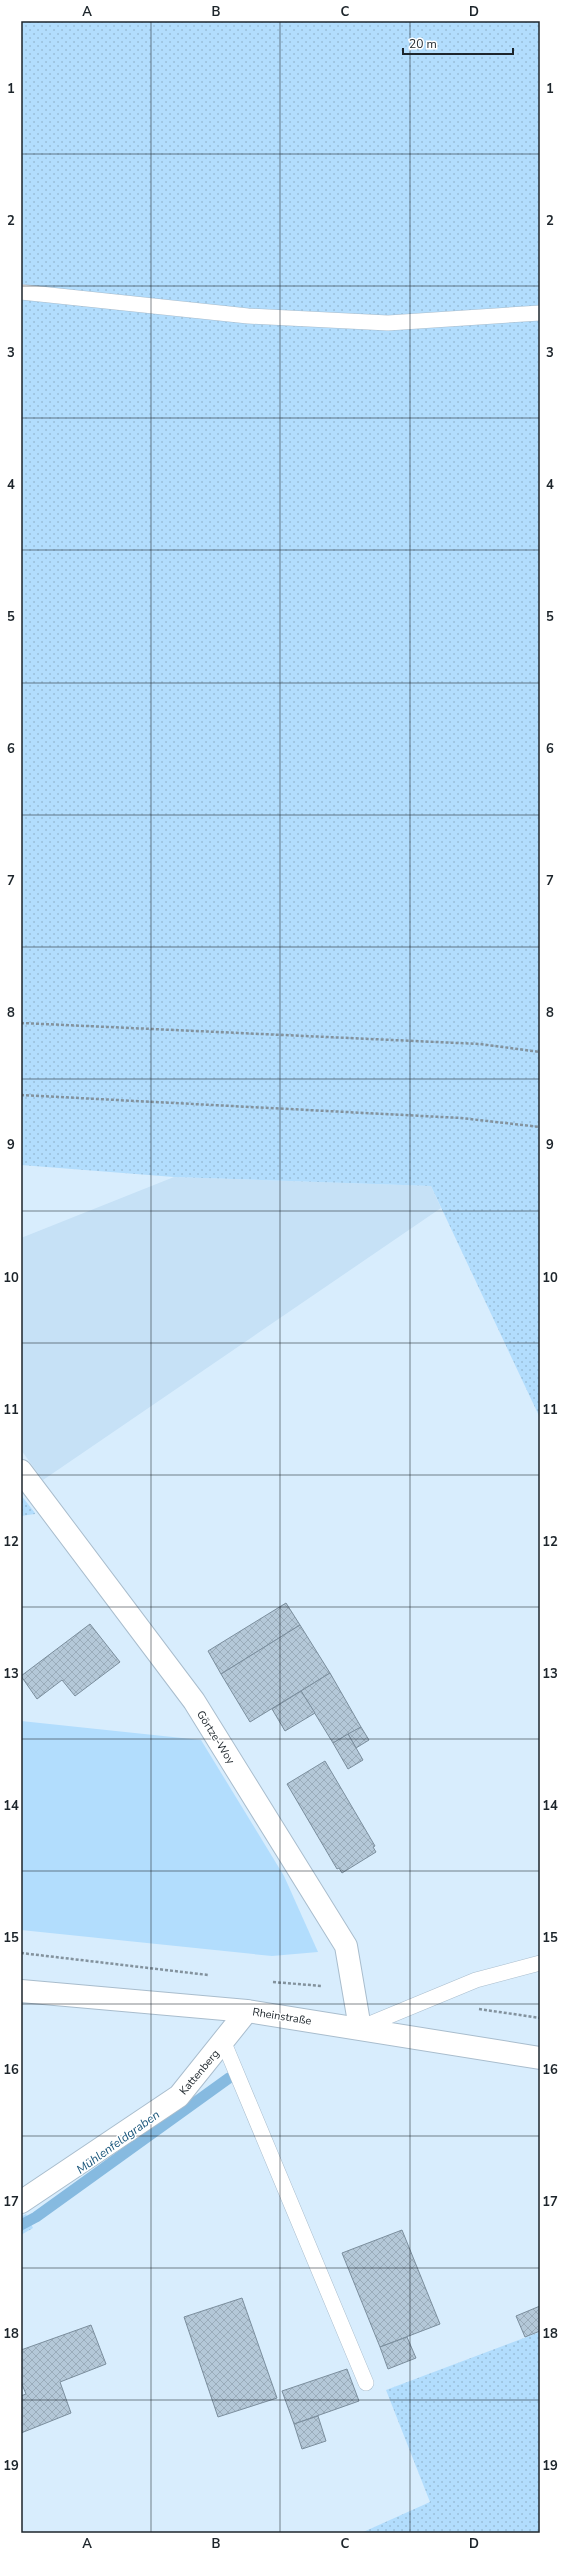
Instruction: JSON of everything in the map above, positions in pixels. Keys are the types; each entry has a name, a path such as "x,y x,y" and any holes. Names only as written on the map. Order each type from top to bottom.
{"street":[{"name":"Görtze-Woy","path":"21,1471 194,1701 346,1946 360,2028"},
{"name":"Rheinstraße","path":"21,1991 247,2011 540,2058"},
{"name":"Kattenberg","path":"21,2202 179,2096 224,2043 247,2011"}],"lane":[{"path":"21,292 248,316 388,323 540,313"},
{"path":"360,2028 476,1980 540,1963"},
{"path":"224,2043 366,2383"}],"path":[{"path":"21,1023 480,1044 540,1052"},
{"path":"21,1095 453,1118 540,1127"}],"shaded area":[{"path":"21,21 540,21 540,1418 431,1186 174,1177 21,1165"},
{"path":"174,1177 431,1186 441,1208 43,1480 21,1450 21,1238"},
{"path":"21,1495 35,1513 35,1514 21,1516"},
{"path":"21,1721 201,1740 284,1876 318,1952 272,1956 21,1930"},
{"path":"26,2214 33,2228 21,2235 21,2217"},
{"path":"540,2332 540,2533 361,2533 430,2502 386,2390"}],"building":[{"path":"286,1603 300,1625 221,1674 208,1651"},
{"path":"90,1624 120,1662 75,1696 62,1680 37,1699 21,1676"},
{"path":"300,1625 330,1673 250,1722 221,1674"},
{"path":"330,1673 361,1727 333,1743 301,1691"},
{"path":"301,1691 315,1713 285,1731 272,1709"},
{"path":"361,1727 369,1740 356,1748 348,1734"},
{"path":"348,1734 363,1760 348,1769 333,1743"},
{"path":"325,1761 375,1846 373,1847 376,1852 342,1873 339,1868 337,1869 287,1784"},
{"path":"402,2230 440,2324 380,2347 342,2253"},
{"path":"242,2298 277,2398 218,2417 184,2317"},
{"path":"540,2306 540,2331 525,2337 516,2316"},
{"path":"91,2325 106,2364 60,2382 71,2413 21,2433 21,2396 26,2394 21,2382 21,2350"},
{"path":"407,2337 416,2358 388,2369 380,2347"},
{"path":"347,2369 359,2401 294,2424 282,2391"},
{"path":"318,2416 326,2441 302,2449 294,2424"}],"waterway":[{"name":"Mühlenfeldgraben","path":"21,2225 36,2217 229,2078"}]}
